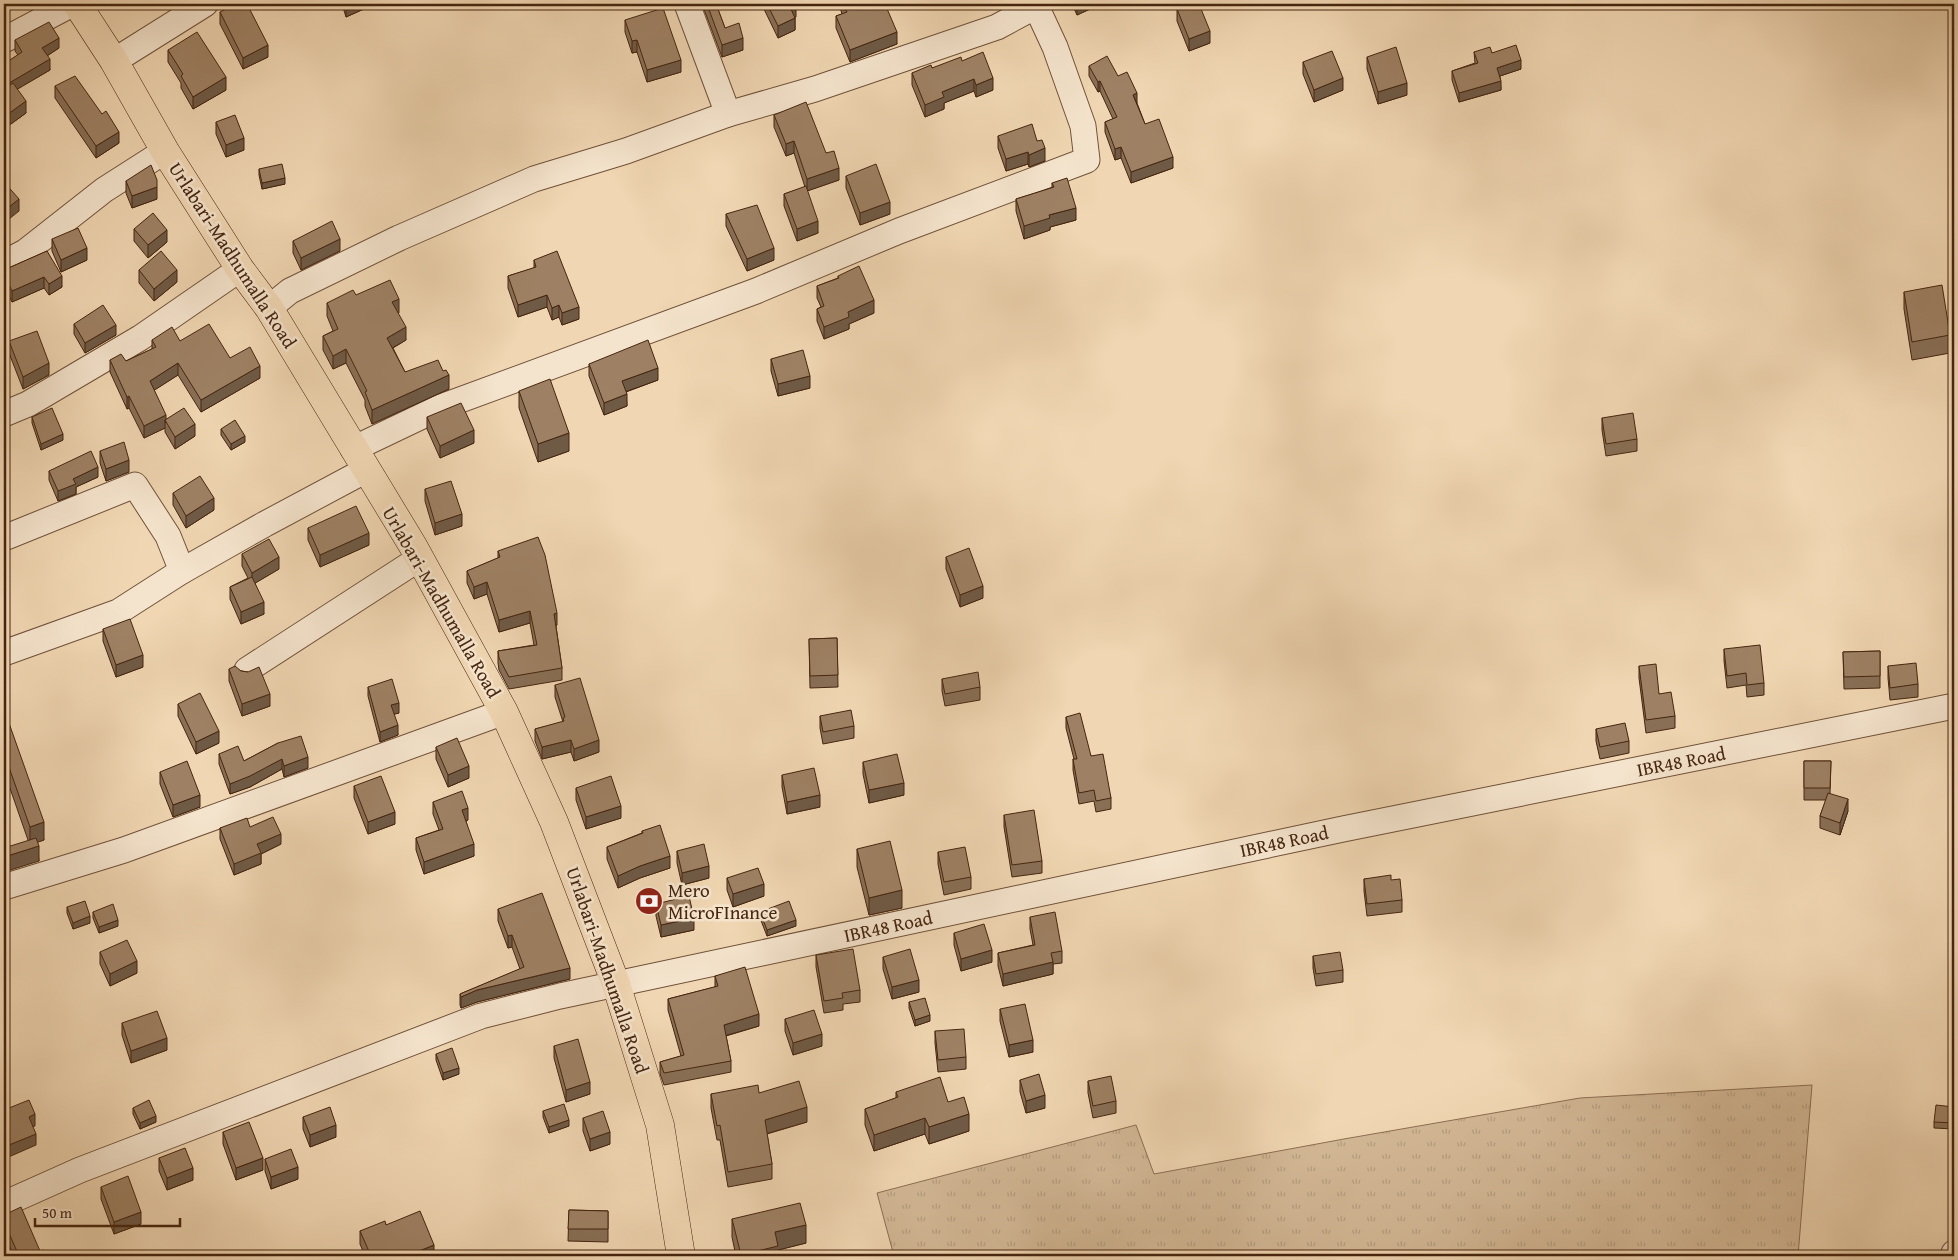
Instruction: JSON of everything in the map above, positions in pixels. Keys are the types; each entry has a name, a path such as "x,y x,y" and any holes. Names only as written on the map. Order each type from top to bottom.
{"main road":[{"name":"Urlabari-Madhumalla Road","path":"76,4 114,62 165,151 240,269 268,308 420,558 504,712 554,822 616,984 660,1126 682,1256"}],"street":[{"path":"4,40 72,4"},
{"path":"114,62 205,4"},
{"path":"687,4 728,114"},
{"path":"4,653 118,612 182,572 266,524 359,459 441,407 756,291 899,231 1087,160 1083,126 1055,47 1035,5 997,27 816,89 728,114 626,151 534,179 399,238 290,291 268,308"},
{"path":"4,263 24,252 104,190 165,151"},
{"path":"4,414 28,404 140,338 240,269"},
{"path":"4,538 134,485 168,536 182,572"},
{"path":"247,670 420,558"},
{"name":"IBR48 Road","path":"4,1204 80,1170 481,1016 616,984 1343,828 1954,706"},
{"path":"4,887 124,850 504,712"}],"green space":[{"path":"1812,1085 1798,1256 894,1256 877,1193 1136,1125 1154,1174 1580,1098"}],"building":[{"path":"236,4 247,4 268,45 243,58 220,12"},
{"path":"707,4 716,4 725,28 739,23 743,38 722,45"},
{"path":"767,4 795,4 790,7 795,18 778,26"},
{"path":"843,4 885,4 897,32 850,50 836,16 847,12"},
{"path":"1191,4 1199,4 1210,31 1189,39 1177,9"},
{"path":"663,8 681,60 647,70 637,40 632,41 625,20"},
{"path":"49,22 59,38 42,48 50,59 4,86 4,64 22,52 15,40"},
{"path":"197,32 226,77 193,97 181,76 183,74 168,50"},
{"path":"1516,45 1521,60 1497,68 1501,81 1459,93 1452,71 1478,63 1474,52 1490,47 1492,53"},
{"path":"1396,47 1407,83 1378,92 1367,57"},
{"path":"1332,51 1343,78 1314,90 1303,62"},
{"path":"983,52 993,78 976,85 974,79 942,92 944,97 925,105 912,73 931,65 932,68 961,57 962,61"},
{"path":"1107,56 1118,76 1127,72 1137,93 1133,95 1145,124 1159,119 1173,157 1131,172 1121,147 1115,149 1105,122 1117,117 1100,81 1098,82 1089,66"},
{"path":"75,76 102,114 106,111 119,132 96,146 55,86"},
{"path":"13,83 26,101 4,117 4,90"},
{"path":"806,102 826,153 834,151 839,168 807,179 794,141 786,144 774,115"},
{"path":"235,115 244,138 226,145 216,122"},
{"path":"1032,124 1037,141 1042,140 1045,148 1029,155 1028,152 1006,159 998,136"},
{"path":"282,164 285,178 262,183 259,169"},
{"path":"876,164 890,202 860,213 846,176"},
{"path":"151,165 157,180 157,187 132,196 126,181"},
{"path":"1067,178 1076,208 1049,215 1050,218 1024,226 1016,199 1054,187 1052,183"},
{"path":"4,182 19,199 4,211"},
{"path":"806,186 818,221 797,229 784,194"},
{"path":"757,205 774,248 747,259 726,214"},
{"path":"153,213 167,230 148,245 134,229"},
{"path":"332,221 340,239 301,258 293,241"},
{"path":"78,228 87,248 61,260 52,239"},
{"path":"47,251 62,276 49,284 44,277 12,291 4,270"},
{"path":"161,251 177,270 154,289 139,270"},
{"path":"557,251 579,307 562,313 559,305 552,308 547,295 518,305 508,276 536,267 534,260"},
{"path":"859,266 874,300 848,312 849,317 824,327 817,309 824,306 817,286 839,278 838,276"},
{"path":"390,280 399,299 392,302 406,327 387,338 405,372 438,360 443,371 446,370 449,375 372,410 365,392 367,391 346,349 333,356 323,336 338,329 327,303 353,290 356,295"},
{"path":"1942,285 1950,335 1912,342 1904,292"},
{"path":"103,305 116,325 85,343 74,324"},
{"path":"209,324 230,358 250,347 260,366 201,400 178,363 150,381 166,415 144,426 129,396 127,397 110,360 121,354 126,361 156,347 152,340 172,327 180,341"},
{"path":"37,331 49,363 23,377 9,341"},
{"path":"648,340 658,368 622,381 627,394 604,403 589,364"},
{"path":"803,350 810,376 778,384 771,359"},
{"path":"550,379 569,433 538,444 519,391"},
{"path":"461,403 474,430 440,446 427,417"},
{"path":"52,408 63,434 41,444 32,417"},
{"path":"184,408 195,424 175,437 165,420"},
{"path":"1633,413 1637,439 1606,444 1602,418"},
{"path":"235,420 245,436 231,444 221,429"},
{"path":"124,442 129,460 106,469 100,451"},
{"path":"91,451 98,467 73,479 76,484 58,491 49,471"},
{"path":"200,476 214,498 186,516 173,493"},
{"path":"451,481 462,514 435,523 425,489"},
{"path":"356,506 369,533 320,555 308,528"},
{"path":"538,537 545,555 557,613 554,614 562,668 509,677 499,658 498,651 537,645 530,611 499,620 487,582 474,587 467,571 500,557 498,551"},
{"path":"269,539 279,557 252,573 242,554"},
{"path":"969,548 983,586 960,595 946,557"},
{"path":"252,577 264,602 241,612 230,587"},
{"path":"130,619 143,655 116,665 103,629"},
{"path":"837,638 838,675 810,676 809,639"},
{"path":"1760,645 1764,683 1747,685 1746,673 1727,676 1724,649"},
{"path":"1880,651 1880,676 1844,677 1843,652"},
{"path":"1916,663 1918,684 1890,688 1888,666"},
{"path":"1656,664 1659,694 1671,692 1675,716 1646,720 1639,666"},
{"path":"235,666 241,671 248,672 259,667 270,694 242,704 229,669"},
{"path":"978,672 980,687 945,694 942,679"},
{"path":"580,678 599,740 574,749 571,740 542,747 535,729 564,721 563,718 565,717 555,685"},
{"path":"392,679 399,703 391,705 398,725 380,732 368,687"},
{"path":"200,693 219,731 196,742 178,704"},
{"path":"4,709 44,822 30,827 4,753"},
{"path":"851,710 854,726 823,732 820,716"},
{"path":"1080,713 1091,756 1103,754 1111,798 1096,801 1094,790 1079,793 1073,759 1077,759 1066,717"},
{"path":"1625,723 1629,741 1600,747 1596,729"},
{"path":"301,736 308,757 284,766 282,759 230,784 219,754 238,746 244,761 278,743"},
{"path":"457,738 469,766 448,775 436,747"},
{"path":"897,754 904,783 869,790 863,762"},
{"path":"187,761 200,795 173,805 160,772"},
{"path":"1804,761 1831,761 1830,788 1804,788"},
{"path":"814,768 820,795 787,802 782,775"},
{"path":"381,776 395,812 368,822 354,786"},
{"path":"611,776 621,806 586,817 576,788"},
{"path":"462,791 468,808 462,810 474,844 424,862 416,838 443,829 433,802"},
{"path":"1828,793 1848,799 1840,823 1820,816"},
{"path":"1034,810 1042,861 1012,865 1004,815"},
{"path":"273,817 281,834 257,844 261,853 234,864 220,828 247,818 250,827"},
{"path":"660,825 670,856 618,876 607,847"},
{"path":"36,838 39,846 4,857 4,848"},
{"path":"890,841 902,890 869,898 857,849"},
{"path":"704,844 709,866 682,873 677,851"},
{"path":"965,847 971,877 944,882 938,852"},
{"path":"758,868 764,884 733,894 727,878"},
{"path":"1391,875 1391,880 1400,879 1402,900 1367,904 1364,879"},
{"path":"542,893 570,968 477,990 461,997 460,994 524,967 512,935 508,936 498,909"},
{"path":"689,896 694,918 661,925 656,904"},
{"path":"85,901 90,916 73,923 67,907"},
{"path":"789,901 796,920 767,930 760,912"},
{"path":"113,904 118,920 99,927 93,912"},
{"path":"1055,912 1062,951 1051,953 1053,962 1003,974 998,953 1035,945 1030,917"},
{"path":"984,924 992,950 961,959 954,933"},
{"path":"127,940 137,961 110,974 100,952"},
{"path":"853,949 860,990 842,993 843,998 824,1001 816,955"},
{"path":"910,949 919,980 892,987 883,957"},
{"path":"1340,952 1343,970 1316,974 1313,956"},
{"path":"745,967 759,1014 724,1025 731,1061 664,1073 660,1062 684,1055 668,999 718,986 715,976"},
{"path":"925,998 930,1015 915,1020 909,1002"},
{"path":"1025,1004 1033,1040 1009,1045 1000,1009"},
{"path":"814,1010 822,1034 793,1043 785,1019"},
{"path":"157,1011 167,1038 131,1051 122,1023"},
{"path":"964,1029 966,1057 938,1060 935,1031"},
{"path":"578,1039 590,1082 566,1090 554,1046"},
{"path":"452,1048 459,1068 443,1073 436,1054"},
{"path":"1039,1074 1045,1095 1026,1101 1020,1080"},
{"path":"1111,1076 1116,1101 1093,1106 1088,1081"},
{"path":"940,1077 948,1102 964,1097 969,1114 929,1127 925,1118 874,1135 865,1109 898,1097 896,1092"},
{"path":"799,1081 807,1107 765,1120 772,1164 728,1172 720,1125 717,1126 711,1094 758,1085 759,1093"},
{"path":"29,1100 35,1114 29,1117 36,1134 4,1147 4,1110"},
{"path":"149,1100 156,1116 140,1123 133,1108"},
{"path":"564,1104 569,1120 549,1127 543,1111"},
{"path":"1936,1105 1954,1107 1954,1123 1934,1122"},
{"path":"330,1107 336,1125 310,1135 303,1117"},
{"path":"603,1111 610,1132 590,1139 583,1118"},
{"path":"249,1122 263,1158 236,1168 223,1132"},
{"path":"185,1148 193,1168 167,1178 159,1158"},
{"path":"291,1149 298,1167 271,1177 265,1159"},
{"path":"4,1161 9,1174 4,1176"},
{"path":"128,1176 141,1212 114,1222 101,1187"},
{"path":"800,1203 806,1225 775,1232 778,1246 741,1255 732,1219"},
{"path":"21,1207 40,1251 44,1250 47,1256 19,1256 4,1222 4,1215"},
{"path":"569,1210 608,1211 608,1229 568,1229"},
{"path":"420,1211 434,1245 407,1256 371,1256 360,1231 385,1221 386,1225"}],"place":[{"name":"Mero MicroFInance","path":"649,901"}]}
